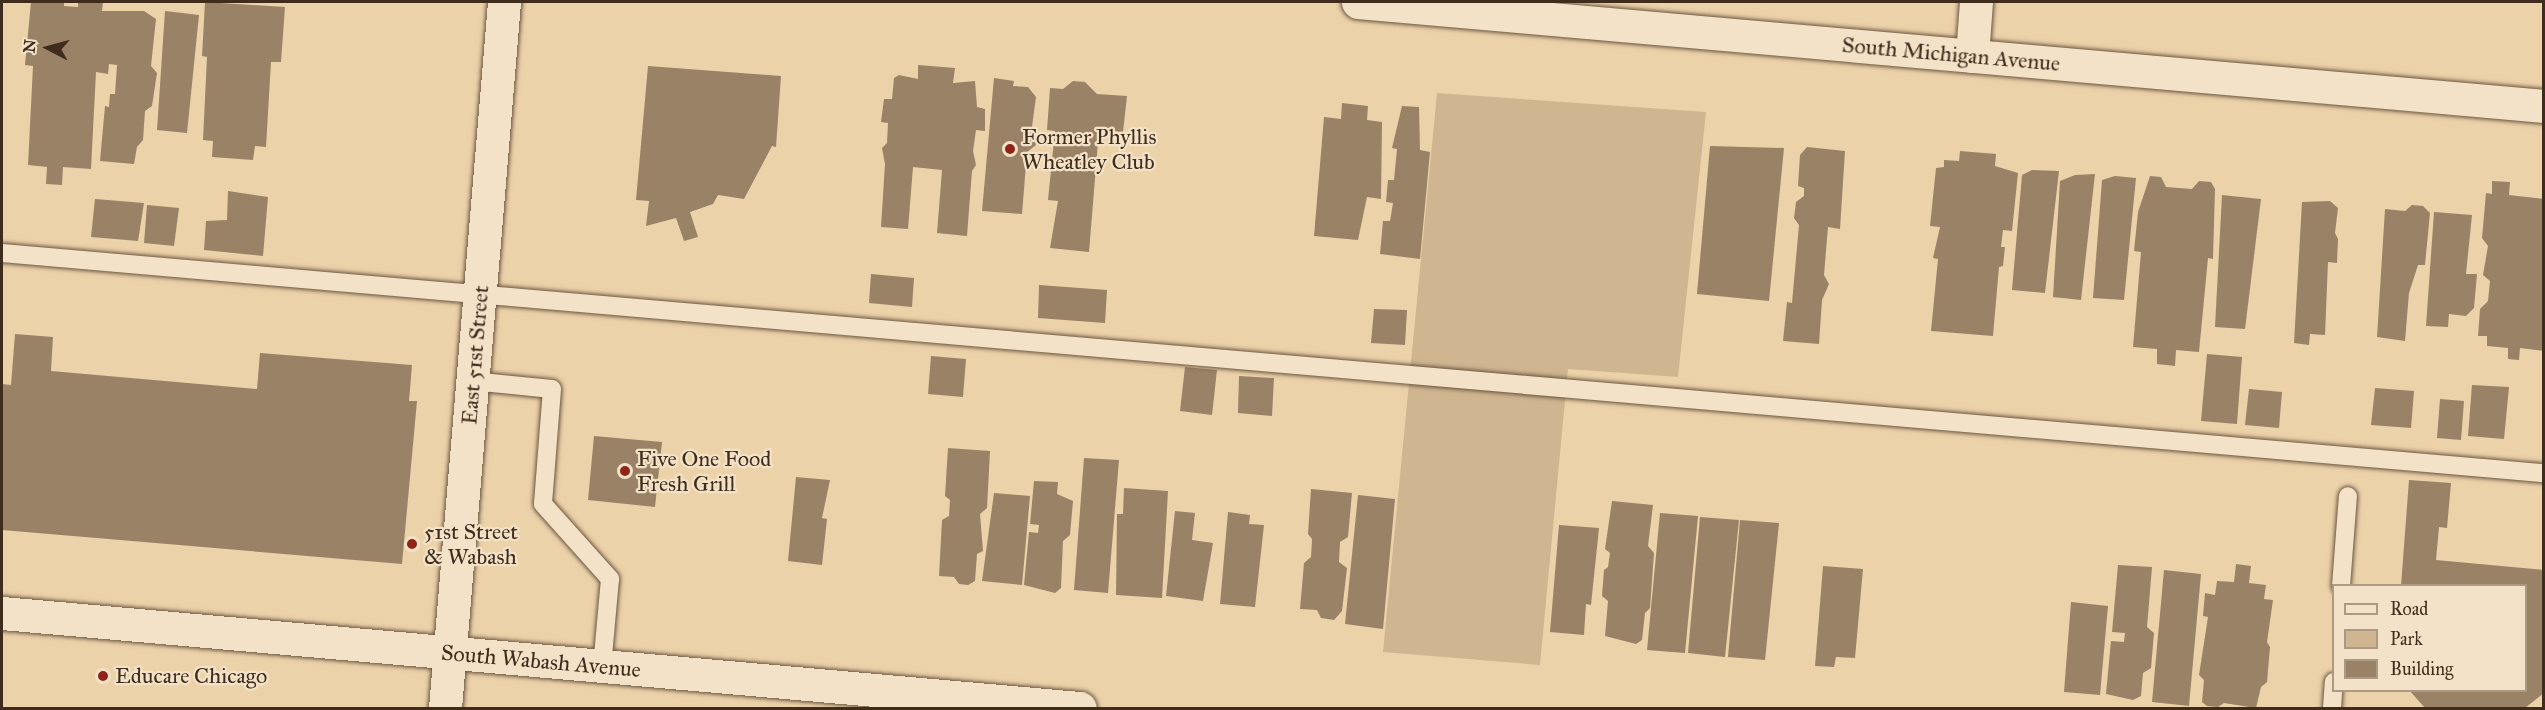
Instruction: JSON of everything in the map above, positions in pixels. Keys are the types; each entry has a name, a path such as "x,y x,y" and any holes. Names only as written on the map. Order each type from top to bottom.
{"street":[{"name":"East 51st Street","path":"445,708 504,2"},
{"name":"South Michigan Avenue","path":"1358,2 2544,106"},
{"path":"1972,56 1976,2"},
{"name":"South Wabash Avenue","path":"2,613 1080,708"}],"lane":[{"path":"2,253 2544,473"},
{"path":"472,381 552,389 543,504 610,579 602,667"},
{"path":"2341,584 2348,496"},
{"path":"2332,708 2333,692"}],"green space":[{"path":"1437,93 1706,112 1678,377 1568,369 1540,665 1383,652"}],"building":[{"path":"31,2 64,2 64,6 78,7 78,2 103,2 102,11 144,11 156,19 151,66 157,73 152,106 145,111 143,140 137,147 134,164 100,161 105,106 109,107 110,94 115,94 117,65 109,64 108,74 96,72 91,169 63,167 62,185 46,184 47,167 28,165 33,66 25,65"},
{"path":"205,2 285,7 281,62 271,62 266,147 255,146 253,160 212,157 213,141 203,140 207,57 202,56"},
{"path":"165,11 199,15 187,133 157,130"},
{"path":"918,65 955,68 953,83 975,81 977,107 985,109 985,131 976,130 973,151 976,165 972,171 967,236 937,233 942,170 913,167 908,229 881,227 885,164 882,148 887,143 888,123 881,122 884,99 892,99 894,78 899,75 918,79"},
{"path":"648,66 781,76 776,147 772,146 744,199 718,195 713,204 690,212 698,237 684,241 676,218 646,226 649,201 636,200"},
{"name":"Former Phyllis Wheatley Club","path":"994,78 1014,81 1013,86 1028,87 1036,97 1032,127 1036,145 1027,152 1022,214 982,211"},
{"path":"1073,81 1085,82 1097,94 1127,96 1123,132 1099,130 1089,252 1050,248 1058,201 1048,200 1055,131 1047,130 1050,88 1063,89"},
{"path":"1342,103 1368,106 1367,120 1382,122 1381,199 1367,197 1358,240 1314,236 1324,117 1341,119"},
{"path":"1402,106 1419,107 1420,150 1430,152 1420,259 1380,254 1383,221 1390,221 1393,203 1386,202 1388,180 1394,180 1397,149 1392,148"},
{"path":"1710,146 1784,148 1769,301 1697,294"},
{"path":"1807,147 1845,151 1840,229 1828,227 1824,275 1829,284 1822,300 1819,344 1783,341 1787,302 1792,303 1799,225 1794,218 1796,202 1804,196 1804,188 1798,186 1800,155"},
{"path":"1960,151 1996,154 1995,166 2018,173 2012,231 2003,230 2001,247 2005,247 2003,266 1999,267 1993,336 1931,331 1938,259 1933,258 1940,227 1930,226 1936,168 1944,167 1944,160 1959,161"},
{"path":"2032,170 2059,171 2045,293 2012,290 2022,175"},
{"path":"2095,174 2081,300 2053,297 2060,181 2075,175"},
{"path":"2115,176 2136,178 2124,300 2093,298 2102,180"},
{"path":"2150,176 2161,177 2166,187 2192,189 2199,181 2211,182 2215,189 2213,259 2208,258 2199,352 2176,350 2175,366 2157,364 2157,349 2133,347 2141,252 2134,251 2138,212"},
{"path":"2492,181 2510,182 2509,195 2544,199 2544,351 2520,348 2519,360 2508,359 2508,348 2487,346 2487,336 2478,336 2480,309 2488,301 2490,281 2483,275 2488,246 2482,238 2486,193 2492,194"},
{"path":"228,191 268,197 263,256 204,250 206,221 227,220"},
{"path":"2222,195 2261,199 2245,329 2215,327"},
{"path":"95,199 144,203 138,241 91,237"},
{"path":"2330,201 2338,208 2335,233 2338,239 2337,263 2328,262 2325,335 2310,334 2309,345 2294,343 2302,202"},
{"path":"147,205 179,208 174,246 144,243"},
{"path":"2412,205 2423,206 2430,213 2425,265 2418,265 2409,293 2405,341 2377,337 2385,209 2405,211"},
{"path":"2434,212 2472,215 2466,274 2477,274 2474,308 2466,316 2449,314 2448,327 2426,326"},
{"path":"871,274 914,278 912,307 869,303"},
{"path":"1039,285 1107,290 1105,323 1038,318"},
{"path":"1374,309 1407,310 1405,345 1371,343"},
{"path":"15,334 53,337 51,371 257,389 260,353 412,365 409,401 417,401 402,564 2,530 2,384 11,385"},
{"path":"2207,354 2242,357 2237,424 2201,421"},
{"path":"931,356 966,359 963,397 928,394"},
{"path":"1185,367 1217,370 1212,415 1180,411"},
{"path":"1239,376 1274,378 1272,416 1238,413"},
{"path":"2472,385 2509,387 2504,439 2468,436"},
{"path":"2375,388 2414,391 2411,428 2371,425"},
{"path":"2249,389 2282,392 2279,428 2245,425"},
{"path":"2440,399 2464,401 2461,440 2437,438"},
{"name":"Five One Food Fresh Grill","path":"594,436 662,442 655,507 588,500"},
{"path":"948,448 990,451 987,508 980,514 983,551 977,554 975,581 968,585 959,584 954,577 939,576 942,520 949,516 950,500 945,496"},
{"path":"1084,458 1119,460 1108,593 1074,590"},
{"path":"796,477 830,480 822,518 827,519 822,565 788,561"},
{"path":"2409,480 2451,483 2447,528 2439,527 2436,560 2544,570 2544,693 2525,708 2425,708 2411,692 2527,692 2527,584 2401,584"},
{"path":"1034,481 1058,482 1057,494 1073,501 1070,535 1063,541 1061,588 1055,593 1024,585 1029,532 1038,533 1039,525 1030,524"},
{"path":"1124,488 1168,491 1162,598 1116,595 1117,514 1123,514"},
{"path":"1311,489 1352,493 1348,537 1340,542 1339,562 1347,568 1342,611 1334,620 1321,618 1317,610 1300,609 1304,563 1311,557 1312,539 1308,534"},
{"path":"994,493 1030,496 1022,585 982,581"},
{"path":"1358,495 1395,499 1383,629 1345,624"},
{"path":"1612,501 1653,505 1648,546 1654,553 1650,608 1645,613 1642,640 1636,644 1605,636 1608,601 1602,596 1604,570 1608,567 1610,553 1605,549"},
{"path":"1175,511 1195,513 1192,540 1213,543 1203,601 1166,596"},
{"path":"1228,512 1250,515 1249,524 1264,525 1255,607 1220,604"},
{"path":"1660,513 1698,516 1685,653 1647,650"},
{"path":"1700,517 1739,520 1725,657 1688,653"},
{"path":"1740,520 1779,523 1765,660 1728,657"},
{"path":"1559,525 1599,528 1591,605 1586,604 1584,635 1550,632"},
{"path":"2236,564 2251,566 2249,583 2266,585 2264,599 2273,600 2267,642 2270,647 2267,682 2261,687 2256,708 2224,703 2218,707 2207,706 2202,702 2204,680 2199,675 2208,617 2203,616 2205,593 2215,595 2217,581 2234,582"},
{"path":"2118,565 2152,567 2147,627 2154,633 2151,668 2143,673 2141,696 2133,700 2106,694 2111,641 2124,642 2125,633 2112,632"},
{"path":"1823,566 1863,569 1855,658 1836,657 1834,667 1815,666"},
{"path":"2164,570 2201,574 2189,706 2152,702"},
{"path":"2071,602 2108,606 2100,695 2064,692"}],"place":[{"name":"Former Phyllis Wheatley Club","path":"1010,149"},
{"name":"Five One Food Fresh Grill","path":"625,471"},
{"name":"51st Street & Wabash","path":"412,544"},
{"name":"Educare Chicago","path":"103,676"}]}
